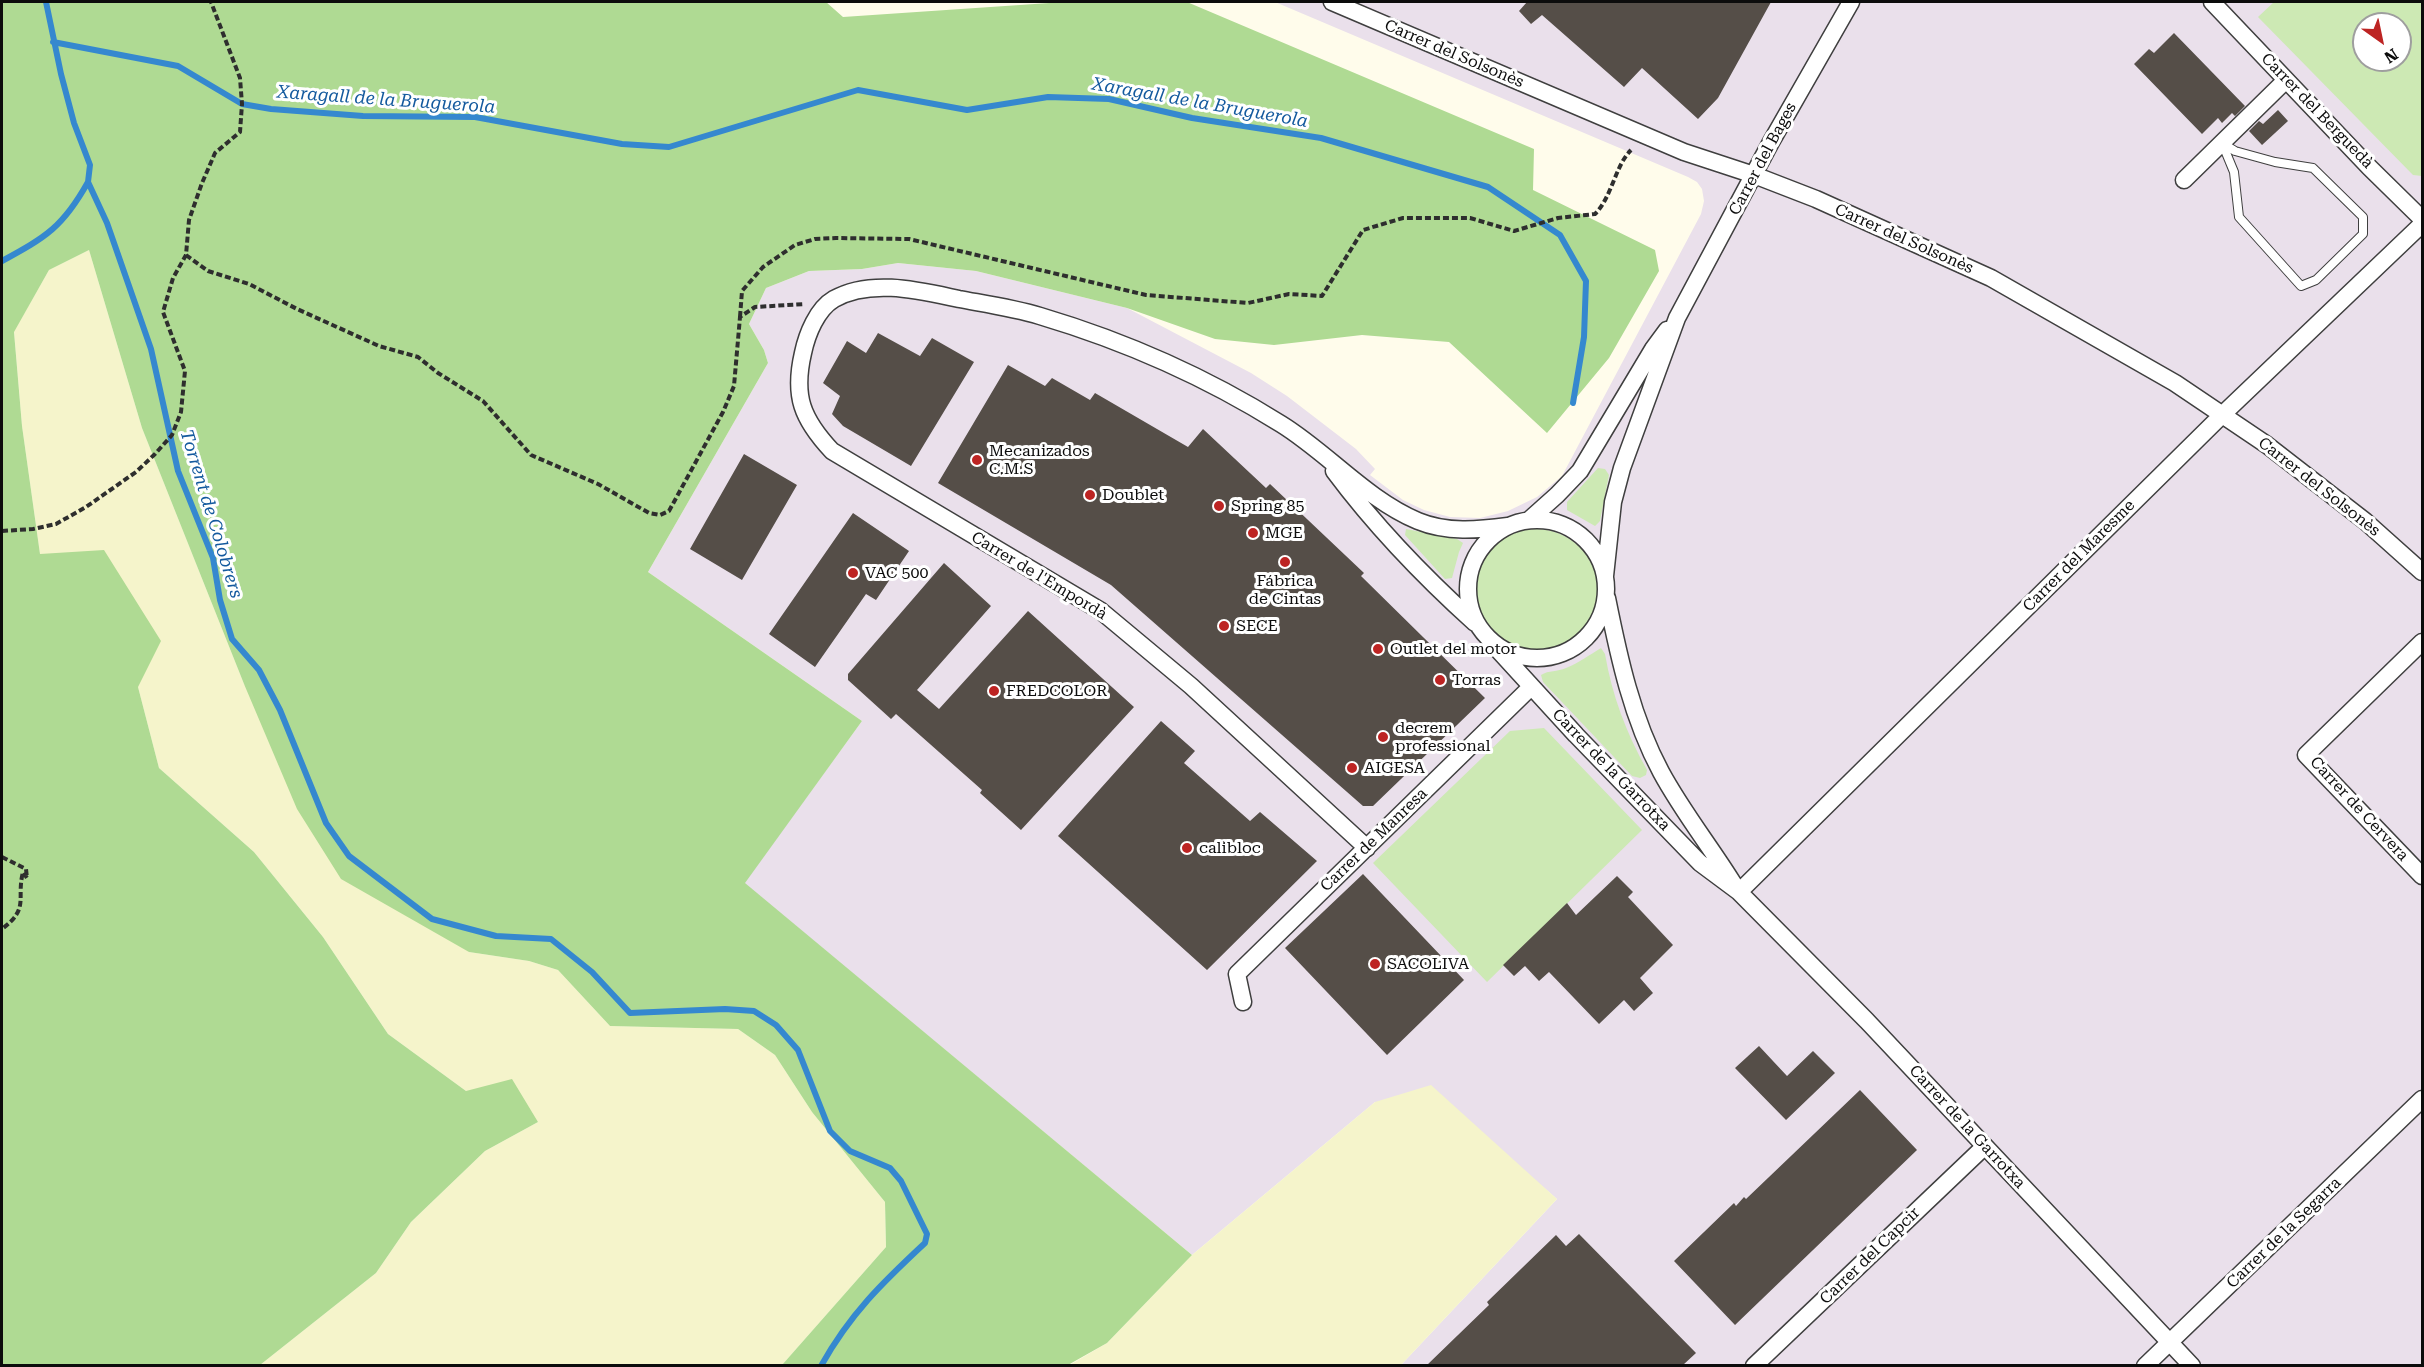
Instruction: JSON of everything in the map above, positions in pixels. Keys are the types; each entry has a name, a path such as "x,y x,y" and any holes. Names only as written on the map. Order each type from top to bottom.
{"street":[{"name":"Carrer del Solsonès","path":"1332,2 1684,152 1754,175 1816,199 1991,278 2175,383 2267,445 2365,521 2422,572"},
{"name":"Carrer del Bages","path":"1605,584 1613,502 1622,468 1677,318 1851,2"},
{"name":"Carrer del Berguedà","path":"2212,2 2422,219"},
{"path":"2184,180 2286,80"},
{"name":"Carrer del Maresme","path":"1739,892 2222,415 2422,224"},
{"path":"831,302 862,288 897,288 1038,315 1136,349 1221,389 1282,424 1319,451 1375,496 1397,511 1421,522 1472,531 1508,526 1529,520 1546,520 1563,525 1578,533 1599,559 1605,584 1602,611 1594,628 1580,643 1564,653 1545,658 1525,657 1506,651 1490,641 1478,626 1450,601 1362,509 1319,451"},
{"name":"Carrer de l'Empordà","path":"831,302 818,316 804,350 798,383 807,421 832,451 1101,611 1191,686 1367,848"},
{"name":"Carrer del Bages","path":"1529,520 1580,471 1653,349 1677,318"},
{"path":"1478,626 1470,608 1467,589 1470,569 1478,551 1491,537 1508,526"},
{"name":"Carrer de la Garrotxa","path":"1605,584 1620,661 1644,735 1660,771 1739,892"},
{"name":"Carrer de la Garrotxa","path":"1490,641 1531,687 1700,863 1739,892 1867,1021 2192,1365"},
{"name":"Carrer de Cervera","path":"2422,642 2306,755 2422,876"},
{"name":"Carrer de Manresa","path":"1243,1002 1237,974 1531,687"},
{"name":"Carrer de la Segarra","path":"2145,1365 2422,1099"},
{"name":"Carrer del Capcir","path":"1754,1365 1985,1146"}],"lane":[{"path":"2222,142 2235,151 2276,162 2313,168 2363,217 2363,234 2316,279 2301,286 2240,217 2234,172 2222,142"}],"path":[{"path":"2,531 33,529 56,524 86,507 136,472 156,454 172,435 182,412 185,371 163,312 173,278 186,255 189,220 202,183 215,153 240,132 242,114 240,78 212,2"},
{"path":"186,255 208,271 249,284 297,309 379,346 418,357 438,373 483,401 531,456 598,484 649,513 660,515 669,511 723,412 734,386 742,291 763,267 795,245 815,239 909,239 1146,295 1248,303 1289,294 1322,296 1363,230 1403,218 1470,218 1514,231 1558,218 1595,214 1601,208 1630,149 1639,153"},
{"path":"740,318 755,307 831,302"},
{"path":"2,857 26,869 27,878 23,872 19,910 11,922 2,929"}],"shaded area":[{"path":"1275,2 2422,2 2422,1365 1401,1365 1557,1199 1542,1186 1375,1102 1192,1255 744,883 862,721 648,572 768,363 764,350 749,324 766,288 809,271 862,269 898,263 976,271 1127,308 1251,373 1287,396 1356,449 1375,469 1370,475 1403,500 1424,510 1450,517 1480,518 1508,511 1537,497 1562,476 1701,214 1704,201 1702,189 1697,182"}],"green space":[{"path":"2,2 826,2 843,17 1064,2 1187,2 1534,149 1533,190 1655,250 1659,271 1609,358 1547,433 1449,342 1362,335 1274,345 1215,339 1127,308 976,271 898,263 862,269 809,271 766,288 749,324 764,350 768,363 648,572 862,721 745,883 1192,1255 1107,1343 1068,1365 782,1365 886,1247 885,1202 812,1112 775,1055 738,1029 610,1026 558,970 529,961 469,952 341,879 297,809 244,684 142,428 89,250 49,270 14,332 22,426 40,554 104,550 161,641 138,687 159,768 254,852 323,937 388,1034 466,1091 512,1079 538,1122 485,1151 411,1222 376,1273 260,1365 2,1365"},
{"path":"2274,2 2422,2 2422,176 2413,175 2258,17"},
{"path":"89,250 142,428 244,684 469,952 529,961 558,970 610,1026 738,1029 775,1055 812,1112 885,1202 886,1247 782,1365 260,1365 376,1273 411,1222 485,1151 538,1122 466,1091 388,1034 323,937 254,852 159,768 138,687 40,554 22,426 14,331 49,270"},
{"path":"1598,468 1605,469 1609,475 1600,521 1595,526 1567,510 1567,502"},
{"path":"1406,529 1457,539 1463,543 1452,578 1445,579 1405,535"},
{"path":"1536,529 1560,534 1580,547 1593,567 1598,591 1593,615 1580,635 1560,648 1536,653 1512,648 1492,635 1479,615 1474,591 1479,567 1492,547 1512,534"},
{"path":"1601,648 1605,654 1621,714 1647,770 1646,775 1640,778 1632,776 1543,682 1541,675 1571,666"},
{"path":"1544,728 1642,830 1487,982 1373,863 1510,731"},
{"path":"1431,1085 1557,1199 1401,1365 1068,1366 1107,1343 1192,1255 1375,1102"}],"building":[{"path":"1527,2 1771,2 1718,98 1698,119 1642,68 1624,87 1542,15 1531,24 1519,11"},
{"path":"2174,33 2245,106 2235,116 2232,113 2222,123 2218,118 2202,134 2134,64 2149,49 2154,53"},
{"path":"2278,110 2288,121 2262,145 2249,131 2259,121 2263,124"},
{"path":"878,333 920,356 932,338 974,362 911,466 843,426 832,414 840,396 823,383 847,341 866,353"},
{"path":"1008,365 1045,386 1052,378 1090,400 1095,393 1188,447 1203,429 1266,488 1270,484 1364,573 1361,576 1485,698 1373,806 1363,806 1111,585 938,483"},
{"path":"744,454 797,485 742,580 690,549"},
{"name":"VAC 500","path":"853,513 909,551 876,600 866,594 815,667 769,634"},
{"path":"944,563 991,606 917,690 939,709 1028,611 1134,707 1021,830 980,793 982,790 896,714 891,719 848,680 848,674"},
{"name":"calibloc","path":"1161,721 1195,751 1184,763 1250,821 1260,812 1317,861 1207,970 1058,836"},
{"name":"SACOLIVA","path":"1363,874 1464,980 1387,1055 1285,948"},
{"path":"1617,876 1633,892 1628,897 1673,945 1640,978 1653,993 1634,1011 1624,1000 1599,1024 1549,972 1539,981 1525,966 1514,976 1503,965 1567,903 1576,915"},
{"path":"1759,1046 1787,1076 1813,1051 1835,1073 1786,1120 1735,1068"},
{"path":"1860,1090 1917,1150 1735,1325 1674,1261 1734,1203 1736,1206 1744,1197 1746,1199"},
{"path":"1579,1234 1696,1353 1683,1365 1427,1365 1556,1235 1566,1246"}],"waterway":[{"name":"Torrent de Colobrers","path":"46,2 74,123 90,165 88,182 107,223 151,349 178,471 213,558 220,600 232,639 259,670 280,710 326,823 349,856 432,919 496,936 551,939 592,972 630,1013 725,1009 754,1011 776,1025 798,1050 830,1131 850,1151 890,1168 901,1181 927,1234 925,1243 855,1315 821,1366"},
{"name":"Xaragall de la Bruguerola","path":"53,42 178,66 242,104 271,109 363,116 475,117 622,144 669,147 858,90 967,110 1048,97 1109,99 1192,118 1321,138 1488,187 1560,235 1586,281 1584,337 1573,403"},
{"path":"2,261 52,229 70,210 88,182"}],"place":[{"name":"Mecanizados C.M.S","path":"977,460"},
{"name":"Doublet","path":"1090,495"},
{"name":"Spring 85","path":"1219,506"},
{"name":"MGE","path":"1253,533"},
{"name":"Fábrica de Cintas","path":"1285,562"},
{"name":"VAC 500","path":"853,573"},
{"name":"SECE","path":"1224,626"},
{"name":"Outlet del motor","path":"1378,649"},
{"name":"Torras","path":"1440,680"},
{"name":"FREDCOLOR","path":"994,691"},
{"name":"decrem professional","path":"1383,737"},
{"name":"AIGESA","path":"1352,768"},
{"name":"calibloc","path":"1187,848"},
{"name":"SACOLIVA","path":"1375,964"}]}
